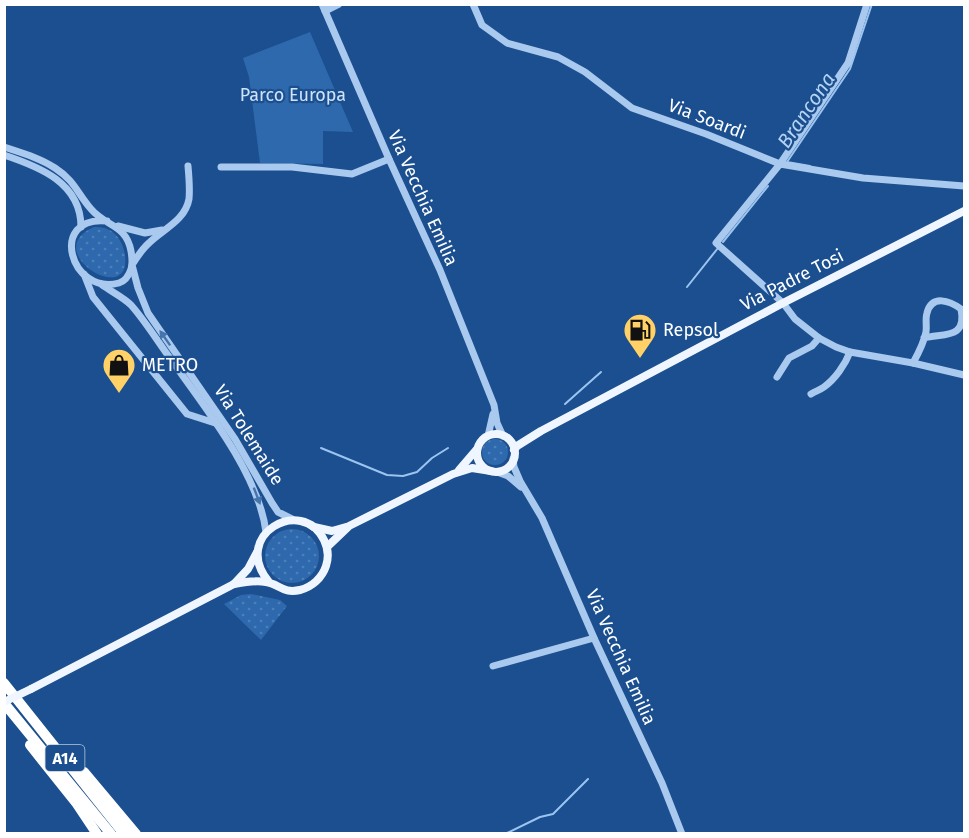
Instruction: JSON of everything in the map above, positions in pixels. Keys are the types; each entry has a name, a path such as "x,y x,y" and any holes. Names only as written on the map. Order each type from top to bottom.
{"highway":[{"name":"A14","path":"4,682 124,834"},
{"name":"A14","path":"4,702 111,834"},
{"path":"23,706 90,778 136,834"},
{"path":"4,712 77,804 97,834"}],"main road":[{"name":"Via Padre Tosi","path":"541,431 783,303 964,211"},
{"path":"488,436 497,434 518,438 541,431"},
{"path":"478,448 480,463 494,471 505,469 517,446 541,431"},
{"name":"Via Tolemaide","path":"294,520 332,531 349,526 453,474 463,467 488,436"},
{"path":"505,437 514,455"},
{"name":"Via Tolemaide","path":"453,474 472,468 494,471"},
{"path":"4,702 234,584 248,570 266,532 274,525 294,520"},
{"name":"Via Tolemaide","path":"327,547 349,526"},
{"path":"257,552 258,563 269,582 288,591 298,591 308,587 317,581 328,560 327,547 322,536 314,527"},
{"path":"234,584 252,581 269,582"}],"street":[{"path":"324,8 339,4"},
{"name":"Via Soardi","path":"473,4 482,25 507,43 558,57 585,72 632,108 706,134 780,164 863,178 964,186"},
{"path":"867,4 848,63 780,164 717,243 783,303 795,319 819,338 850,352 964,375"},
{"name":"Via Vecchia Emilia","path":"324,8 440,270 494,405 497,423 505,437"},
{"path":"4,147 32,156 55,168 78,188 96,215 115,225 145,233 157,232 170,227"},
{"path":"4,155 38,167 65,186 76,202 81,217 81,227"},
{"path":"221,167 292,167 352,174 389,159"},
{"path":"99,282 110,284 123,281 138,255 179,219 189,200 188,166"},
{"path":"107,221 89,222 81,227 75,234 70,251 72,260 84,274 93,297 187,414 215,424"},
{"name":"Via Tolemaide","path":"115,225 122,231 130,247 138,288 148,313 235,439 272,503 286,518 294,520"},
{"name":"Via Tolemaide","path":"84,274 129,303 215,424 257,493 266,532"},
{"path":"913,363 924,338 927,313 931,305 938,301 945,301 962,309 963,318 960,327 955,332 949,335 924,338"},
{"path":"777,377 789,358 812,346 819,338"},
{"path":"812,394 823,388 834,377 847,361 850,352"},
{"path":"488,436 494,405"},
{"name":"Via Vecchia Emilia","path":"514,455 514,467 520,481 547,528 594,638 662,783 682,834"},
{"path":"494,471 508,476 529,494"},
{"path":"493,666 594,638"}],"green space":[{"name":"Parco Europa","path":"310,32 353,132 323,131 323,164 260,163 249,77 243,58"},
{"path":"94,227 106,228 115,234 124,249 123,270 115,277 104,276 91,270 81,261 76,249 80,237"},
{"path":"495,439 504,443 508,452 504,461 495,465 486,461 482,452 486,443"},
{"path":"287,529 297,529 307,533 315,541 319,556 315,571 307,579 297,583 287,583 277,579 269,571 265,561 265,551 269,541 277,533"},
{"path":"251,594 280,600 287,606 261,640 224,604 241,595"}],"waterway":[{"name":"Brancona","path":"810,166 787,162 850,69 872,4"},
{"name":"Brancona","path":"723,242 768,186"},
{"name":"Brancona","path":"687,287 718,248"},
{"name":"Brancona","path":"565,404 601,372"},
{"name":"Brancona","path":"321,448 387,475 403,476 417,472 432,458 448,448"},
{"path":"505,834 540,817 553,814 588,779"}],"place":[{"name":"Repsol","path":"640,359"},
{"name":"METRO","path":"119,394"}]}
